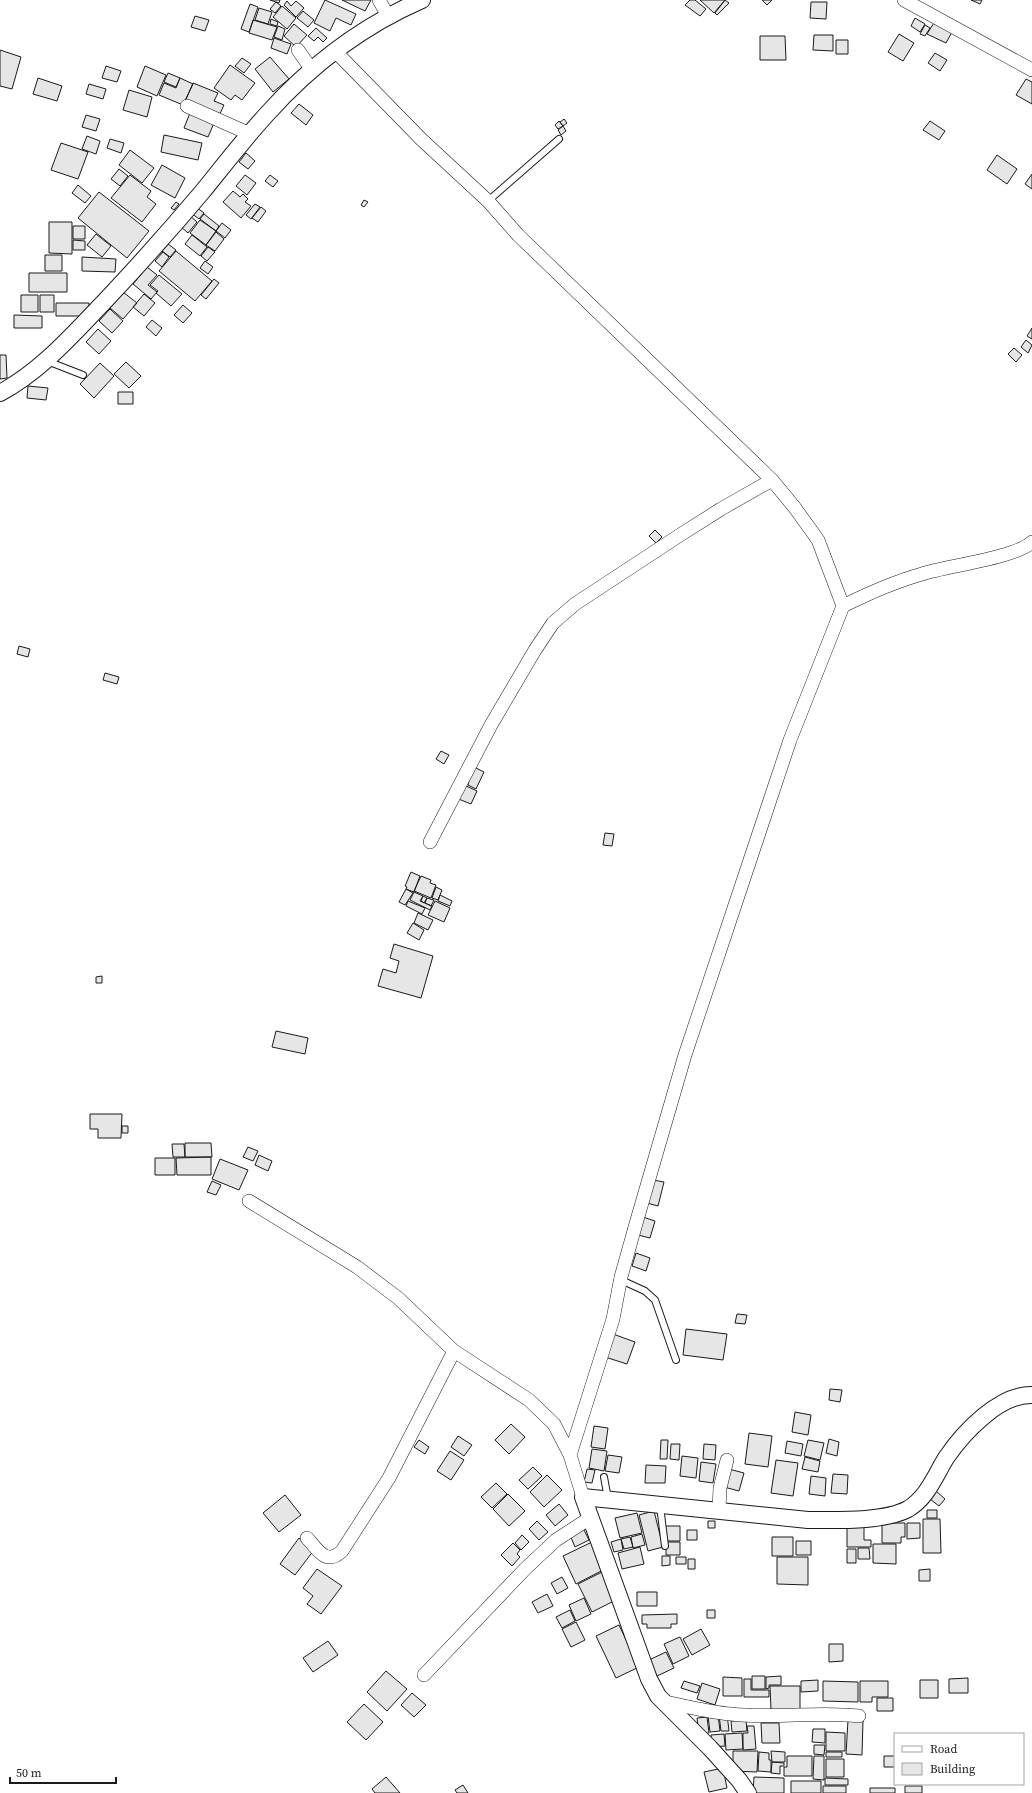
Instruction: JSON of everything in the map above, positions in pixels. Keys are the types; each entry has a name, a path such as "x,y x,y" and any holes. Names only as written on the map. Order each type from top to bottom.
{"street":[{"path":"379,0 388,16"},
{"path":"0,393 31,374 79,328 143,260 286,94 312,70 356,35 388,16 422,0"},
{"path":"904,0 1032,70"},
{"path":"298,50 312,70"},
{"path":"335,51 421,139 488,201 518,235 772,480 796,508 818,540 843,606 790,740 689,1040 621,1280 613,1319 570,1455"},
{"path":"187,106 250,134"},
{"path":"430,842 491,725 535,650 554,623 575,604 721,509 772,480"},
{"path":"843,606 880,588 923,574 1021,549 1032,542"},
{"path":"249,1201 357,1267 398,1298 454,1351 530,1400 554,1424 570,1455 590,1518 650,1679 658,1696 710,1748 748,1793"},
{"path":"307,1538 323,1555 329,1558 336,1557 342,1551 389,1478 454,1351"},
{"path":"583,1497 718,1509 808,1520 844,1520 897,1514 908,1509 922,1498 957,1442 972,1427 990,1412 1009,1400 1032,1395"},
{"path":"718,1509 720,1488 727,1460"},
{"path":"424,1675 525,1569 556,1540 590,1518"},
{"path":"664,1702 730,1714 859,1716"}],"lane":[{"path":"488,201 559,139"},
{"path":"46,360 83,375"},
{"path":"621,1280 645,1291 655,1300 676,1360"},
{"path":"604,1477 608,1499"},
{"path":"659,1504 665,1546"}],"building":[{"path":"270,0 280,0 279,3"},
{"path":"325,0 356,14 351,25 336,18 330,31 314,23"},
{"path":"342,0 371,0 365,11"},
{"path":"690,0 695,0 706,9 700,16 685,5"},
{"path":"700,0 725,0 714,13"},
{"path":"725,0 729,3 717,15 715,13"},
{"path":"762,0 772,0 767,5"},
{"path":"971,0 982,0 980,4"},
{"path":"287,1 291,6 296,1 304,8 296,17 284,5"},
{"path":"276,2 281,6 275,13 270,9"},
{"path":"811,2 827,2 826,19 810,18"},
{"path":"250,4 258,7 249,32 241,29"},
{"path":"282,6 296,18 287,29 273,17"},
{"path":"259,8 272,12 268,24 255,20"},
{"path":"303,11 314,20 308,27 297,18"},
{"path":"195,16 209,20 205,31 191,27"},
{"path":"915,18 925,24 920,32 911,26"},
{"path":"271,19 278,22 277,26 270,24"},
{"path":"253,20 277,27 272,40 249,33"},
{"path":"935,21 953,30 946,43 927,34"},
{"path":"294,24 307,35 296,47 284,36"},
{"path":"925,25 930,28 925,36 920,34"},
{"path":"278,26 285,29 282,40 274,37"},
{"path":"316,28 327,38 323,42 318,37 314,41 308,36"},
{"path":"899,34 914,43 903,61 888,52"},
{"path":"814,35 833,35 833,51 813,50"},
{"path":"760,36 785,36 786,60 760,60"},
{"path":"274,38 291,44 287,54 271,48"},
{"path":"836,40 848,40 848,54 836,54"},
{"path":"0,50 21,57 12,89 0,86"},
{"path":"935,53 947,60 940,71 928,63"},
{"path":"270,57 289,79 273,92 255,69"},
{"path":"242,58 251,64 244,73 235,66"},
{"path":"230,65 255,83 242,100 235,95 231,100 214,88"},
{"path":"106,66 121,71 117,82 102,78"},
{"path":"145,66 166,75 157,96 137,87"},
{"path":"168,73 180,78 176,87 164,82"},
{"path":"38,78 62,86 57,101 33,94"},
{"path":"180,78 193,84 183,105 159,95 164,83 176,88"},
{"path":"1026,79 1032,82 1032,104 1016,95"},
{"path":"193,83 218,93 214,101 224,105 218,118 184,104"},
{"path":"89,84 106,89 103,99 86,94"},
{"path":"129,90 152,97 147,117 123,110"},
{"path":"299,104 313,115 306,125 291,113"},
{"path":"190,113 214,123 208,137 184,128"},
{"path":"86,115 100,119 96,131 82,127"},
{"path":"564,119 567,123 563,126 560,122"},
{"path":"559,121 563,126 558,129 555,125"},
{"path":"930,121 945,131 939,140 923,130"},
{"path":"563,126 566,131 561,135 558,130"},
{"path":"164,135 202,143 198,160 161,152"},
{"path":"87,136 100,141 96,154 82,149"},
{"path":"110,139 124,143 121,153 107,148"},
{"path":"61,143 88,152 78,179 51,170"},
{"path":"130,150 154,168 142,183 119,165"},
{"path":"246,153 255,161 248,169 239,162"},
{"path":"997,155 1017,169 1007,184 987,170"},
{"path":"162,165 185,178 175,198 151,185"},
{"path":"119,169 128,176 120,186 111,179"},
{"path":"1032,174 1032,189 1025,184"},
{"path":"130,175 151,191 147,197 156,204 142,222 111,198"},
{"path":"245,175 256,183 247,195 236,186"},
{"path":"270,175 278,181 273,187 265,181"},
{"path":"78,185 91,196 85,203 72,193"},
{"path":"233,191 240,197 243,194 248,199 245,202 251,206 241,218 223,202"},
{"path":"99,192 149,231 127,258 78,218"},
{"path":"364,200 368,202 364,207 361,205"},
{"path":"176,202 179,204 174,210 171,208"},
{"path":"255,204 260,207 251,219 246,215"},
{"path":"196,207 204,213 199,219 191,213"},
{"path":"261,207 266,211 258,222 252,218"},
{"path":"204,214 219,226 216,231 200,219"},
{"path":"189,215 197,222 188,233 180,226"},
{"path":"200,220 216,231 206,245 190,233"},
{"path":"49,222 72,222 72,254 49,253"},
{"path":"222,223 231,230 225,238 216,231"},
{"path":"73,226 85,226 85,239 73,239"},
{"path":"216,232 224,239 215,251 206,245"},
{"path":"96,234 111,246 102,257 87,245"},
{"path":"192,235 207,247 200,256 185,244"},
{"path":"73,240 85,241 85,250 73,250"},
{"path":"168,244 176,250 170,257 162,251"},
{"path":"208,247 215,252 207,261 201,256"},
{"path":"176,251 212,281 195,301 159,271"},
{"path":"163,252 169,257 162,267 155,261"},
{"path":"45,255 62,255 62,271 45,271"},
{"path":"82,257 116,259 115,272 82,271"},
{"path":"205,261 213,267 208,274 200,268"},
{"path":"147,267 157,275 148,285 157,292 151,299 133,284"},
{"path":"29,273 67,273 67,292 29,292"},
{"path":"159,275 182,294 171,306 156,293 158,291 150,285"},
{"path":"214,279 219,283 206,299 201,295"},
{"path":"123,292 137,303 123,319 110,308"},
{"path":"144,294 155,303 144,316 133,307"},
{"path":"21,295 38,295 38,312 21,312"},
{"path":"40,295 54,295 54,312 40,312"},
{"path":"56,303 89,303 89,316 56,316"},
{"path":"183,305 192,313 183,323 174,315"},
{"path":"110,309 123,321 112,333 99,321"},
{"path":"14,315 42,316 42,328 14,328"},
{"path":"152,320 162,328 156,336 146,327"},
{"path":"1032,328 1032,339 1027,336"},
{"path":"98,329 111,341 99,354 86,342"},
{"path":"1026,340 1032,345 1028,353 1021,347"},
{"path":"1014,348 1022,355 1016,362 1008,354"},
{"path":"0,355 6,355 7,378 0,379"},
{"path":"126,362 141,376 129,388 114,374"},
{"path":"100,363 114,376 94,398 80,384"},
{"path":"28,386 48,388 46,400 27,398"},
{"path":"118,392 133,392 133,404 118,404"},
{"path":"655,530 662,537 656,543 649,536"},
{"path":"19,646 30,649 28,657 17,654"},
{"path":"105,673 119,677 117,684 103,680"},
{"path":"441,751 449,755 444,764 436,759"},
{"path":"472,766 484,772 476,789 468,785 469,781 465,779"},
{"path":"462,784 477,791 471,804 456,798"},
{"path":"605,833 614,834 612,846 603,845"},
{"path":"411,872 420,876 414,892 406,889 407,887 405,886"},
{"path":"421,876 431,880 430,883 436,885 431,898 414,891"},
{"path":"436,887 442,890 438,900 432,898"},
{"path":"406,889 413,893 405,905 399,902"},
{"path":"414,892 423,896 420,901 432,906 430,910 410,900"},
{"path":"440,895 452,901 450,906 438,901"},
{"path":"423,896 427,898 424,903 421,901"},
{"path":"427,898 434,900 431,906 425,903"},
{"path":"408,901 425,908 422,914 406,906"},
{"path":"435,901 450,908 444,922 428,915"},
{"path":"418,913 433,920 428,930 414,923"},
{"path":"413,923 424,930 419,940 407,933"},
{"path":"394,944 433,956 421,998 378,986 383,969 396,973 399,961 390,958"},
{"path":"102,976 102,983 96,983 96,977"},
{"path":"276,1031 308,1038 305,1054 272,1047"},
{"path":"90,1114 122,1114 121,1138 98,1138 98,1129 90,1129"},
{"path":"122,1126 128,1126 128,1133 122,1133"},
{"path":"185,1143 211,1143 212,1157 185,1157"},
{"path":"172,1144 184,1144 185,1157 173,1157"},
{"path":"248,1147 258,1151 253,1161 243,1157"},
{"path":"259,1155 272,1161 268,1171 255,1165"},
{"path":"211,1157 211,1175 177,1175 176,1158"},
{"path":"155,1158 175,1158 175,1175 155,1175"},
{"path":"220,1159 248,1170 239,1190 212,1179"},
{"path":"653,1180 664,1182 658,1206 647,1203"},
{"path":"212,1181 221,1185 216,1195 207,1192"},
{"path":"643,1217 655,1221 650,1238 638,1235"},
{"path":"636,1253 650,1258 646,1271 632,1266"},
{"path":"737,1314 747,1315 745,1324 735,1323"},
{"path":"686,1329 727,1334 723,1360 683,1355"},
{"path":"613,1334 635,1342 627,1364 605,1357"},
{"path":"830,1389 842,1390 840,1402 829,1400"},
{"path":"795,1412 811,1415 808,1435 792,1432"},
{"path":"511,1424 525,1437 509,1454 495,1440"},
{"path":"594,1426 608,1428 605,1449 591,1447"},
{"path":"749,1433 772,1436 768,1467 745,1464"},
{"path":"458,1436 472,1445 464,1456 451,1447"},
{"path":"829,1439 839,1442 837,1456 826,1453"},
{"path":"419,1440 429,1447 425,1454 414,1447"},
{"path":"661,1440 668,1440 667,1459 660,1459"},
{"path":"808,1440 824,1443 820,1460 804,1456"},
{"path":"787,1441 803,1444 801,1456 785,1453"},
{"path":"671,1444 680,1444 679,1460 670,1459"},
{"path":"704,1444 716,1445 715,1460 703,1459"},
{"path":"592,1449 607,1451 604,1471 589,1468"},
{"path":"450,1451 464,1460 451,1480 437,1471"},
{"path":"608,1455 622,1457 619,1473 605,1471"},
{"path":"682,1456 698,1458 696,1478 680,1476"},
{"path":"805,1457 820,1461 818,1472 802,1469"},
{"path":"776,1460 798,1463 793,1496 771,1493"},
{"path":"701,1462 716,1464 713,1483 699,1481"},
{"path":"646,1465 666,1466 665,1483 645,1483"},
{"path":"533,1467 542,1476 528,1489 519,1480"},
{"path":"587,1469 595,1470 592,1483 584,1482"},
{"path":"729,1469 744,1473 739,1491 724,1487"},
{"path":"833,1474 848,1475 847,1494 831,1493"},
{"path":"547,1475 562,1490 544,1507 530,1492"},
{"path":"811,1476 826,1478 825,1496 809,1494"},
{"path":"496,1483 507,1494 492,1508 481,1497"},
{"path":"936,1491 945,1499 939,1506 930,1499"},
{"path":"508,1494 525,1511 509,1526 493,1509"},
{"path":"285,1495 301,1515 279,1532 263,1513"},
{"path":"559,1504 568,1515 555,1526 546,1515"},
{"path":"927,1510 937,1510 937,1518 927,1518"},
{"path":"654,1511 663,1547 648,1551 639,1515"},
{"path":"637,1513 642,1533 620,1538 615,1518"},
{"path":"923,1519 940,1519 941,1553 923,1553"},
{"path":"537,1521 548,1532 539,1540 529,1529"},
{"path":"708,1521 715,1521 715,1528 708,1528"},
{"path":"882,1523 905,1523 905,1537 901,1537 901,1543 882,1543"},
{"path":"907,1523 920,1523 920,1538 907,1539"},
{"path":"847,1525 864,1525 864,1540 871,1540 871,1547 847,1547"},
{"path":"665,1526 680,1526 680,1541 666,1541"},
{"path":"583,1528 589,1540 575,1547 570,1535"},
{"path":"687,1530 697,1530 697,1540 687,1540"},
{"path":"642,1534 645,1545 633,1548 631,1537"},
{"path":"522,1535 529,1542 521,1550 515,1543"},
{"path":"630,1537 633,1547 624,1549 621,1539"},
{"path":"772,1537 793,1537 793,1556 772,1556"},
{"path":"299,1538 314,1550 295,1575 280,1564"},
{"path":"621,1539 623,1550 614,1552 611,1542"},
{"path":"796,1541 811,1541 811,1555 796,1555"},
{"path":"592,1542 605,1569 576,1584 563,1556"},
{"path":"666,1542 680,1542 680,1555 666,1555"},
{"path":"513,1543 520,1550 517,1554 520,1557 512,1566 501,1555"},
{"path":"873,1544 896,1544 896,1564 873,1563"},
{"path":"640,1547 644,1564 622,1569 618,1553"},
{"path":"858,1548 869,1548 870,1559 858,1559"},
{"path":"847,1549 856,1549 856,1563 847,1563"},
{"path":"662,1556 670,1556 670,1565 662,1566"},
{"path":"676,1557 686,1557 686,1564 676,1564"},
{"path":"777,1557 808,1557 808,1585 777,1584"},
{"path":"688,1559 695,1559 695,1569 688,1569"},
{"path":"317,1569 342,1586 321,1614 307,1604 313,1596 303,1588"},
{"path":"930,1569 930,1581 919,1581 919,1570"},
{"path":"604,1571 618,1599 592,1612 578,1584"},
{"path":"562,1577 568,1588 557,1594 551,1583"},
{"path":"637,1592 657,1592 657,1606 637,1606"},
{"path":"547,1594 553,1606 538,1613 532,1602"},
{"path":"584,1598 591,1614 576,1621 569,1605"},
{"path":"570,1610 575,1621 562,1628 556,1617"},
{"path":"707,1610 715,1610 715,1618 707,1618"},
{"path":"677,1614 677,1624 671,1624 671,1628 647,1628 647,1624 642,1624 642,1615"},
{"path":"576,1622 585,1640 571,1647 562,1629"},
{"path":"619,1625 639,1667 616,1678 596,1636"},
{"path":"701,1629 710,1645 692,1655 683,1639"},
{"path":"680,1637 689,1656 673,1664 664,1644"},
{"path":"328,1641 338,1655 313,1672 303,1658"},
{"path":"829,1644 843,1644 843,1661 829,1662"},
{"path":"666,1652 674,1668 657,1676 649,1660"},
{"path":"386,1671 407,1689 387,1711 367,1692"},
{"path":"752,1676 765,1676 765,1689 752,1689"},
{"path":"781,1676 781,1685 769,1685 769,1688 766,1689 766,1677"},
{"path":"723,1677 742,1678 742,1696 723,1696"},
{"path":"968,1678 968,1693 949,1693 949,1679"},
{"path":"744,1679 751,1679 751,1690 769,1690 769,1697 744,1697"},
{"path":"818,1680 818,1691 801,1692 801,1681"},
{"path":"920,1680 938,1680 938,1698 920,1698"},
{"path":"684,1681 700,1686 697,1693 681,1688"},
{"path":"823,1681 858,1682 858,1702 823,1701"},
{"path":"860,1681 888,1681 888,1697 872,1697 872,1702 860,1702"},
{"path":"702,1683 720,1689 715,1705 697,1699"},
{"path":"770,1686 800,1686 800,1710 771,1710"},
{"path":"412,1693 426,1705 414,1717 401,1705"},
{"path":"877,1698 893,1698 893,1711 877,1711"},
{"path":"364,1704 383,1722 366,1740 347,1722"},
{"path":"727,1714 729,1731 721,1731 719,1715"},
{"path":"718,1715 720,1731 710,1732 708,1716"},
{"path":"707,1717 709,1733 699,1734 697,1718"},
{"path":"746,1720 747,1731 732,1732 731,1721"},
{"path":"848,1720 863,1721 862,1755 846,1754"},
{"path":"761,1723 779,1723 780,1743 762,1743"},
{"path":"747,1726 754,1726 756,1749 743,1750 743,1733 748,1733"},
{"path":"813,1729 825,1729 825,1743 812,1742"},
{"path":"826,1732 845,1733 845,1751 826,1751"},
{"path":"742,1733 743,1749 726,1750 725,1734"},
{"path":"724,1734 725,1746 712,1747 711,1735"},
{"path":"814,1745 825,1745 824,1755 814,1754"},
{"path":"733,1751 758,1751 757,1772 733,1771"},
{"path":"771,1751 785,1752 785,1762 772,1762"},
{"path":"759,1752 769,1753 769,1760 771,1760 771,1772 758,1771"},
{"path":"826,1752 842,1752 842,1757 826,1757"},
{"path":"787,1756 812,1756 812,1776 784,1776 784,1767 787,1767"},
{"path":"814,1756 824,1756 824,1780 813,1779"},
{"path":"884,1756 894,1756 894,1767 884,1767"},
{"path":"826,1759 844,1759 844,1777 826,1777"},
{"path":"772,1762 784,1763 784,1766 780,1766 780,1774 771,1773"},
{"path":"723,1768 727,1788 709,1792 704,1772"},
{"path":"386,1777 400,1793 375,1793 372,1789"},
{"path":"754,1777 784,1778 784,1793 753,1793"},
{"path":"825,1778 848,1779 848,1785 825,1785"},
{"path":"791,1781 821,1781 821,1793 791,1793"},
{"path":"463,1785 468,1793 457,1793 455,1790"},
{"path":"823,1786 846,1786 846,1793 823,1793"},
{"path":"905,1786 922,1786 922,1793 905,1793"},
{"path":"870,1788 895,1788 895,1793 870,1793"}]}
